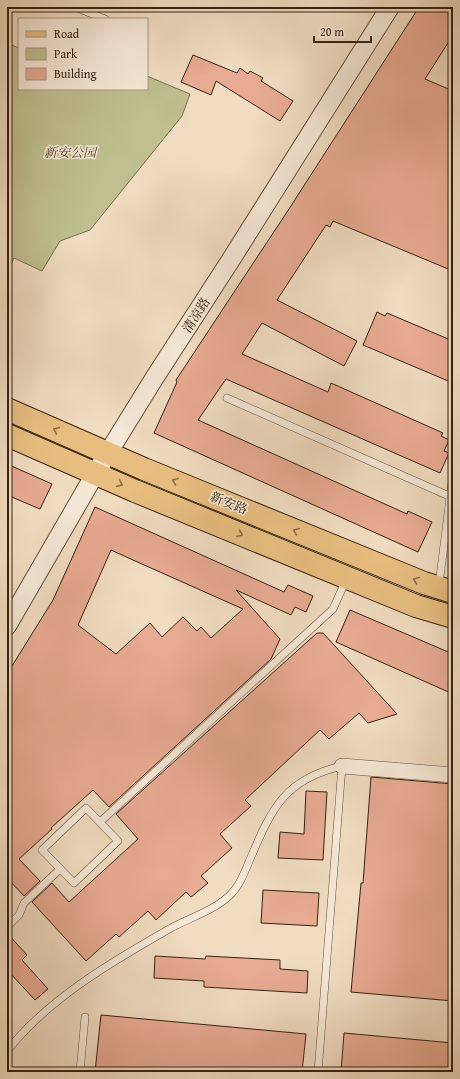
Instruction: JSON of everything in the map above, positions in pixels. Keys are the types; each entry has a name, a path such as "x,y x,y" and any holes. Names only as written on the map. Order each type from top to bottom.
{"main road":[{"name":"新安路","path":"7,409 108,453 446,590"},
{"name":"新安路","path":"7,435 95,474 416,606 453,617"}],"street":[{"name":"清凉路","path":"7,626 95,474 390,7"},
{"path":"342,766 453,775"}],"lane":[{"path":"75,7 102,18"},
{"path":"227,398 449,496"},
{"path":"446,590 449,496 453,474"},
{"path":"100,822 333,609 347,577"},
{"path":"7,1051 28,1027 101,970 169,930 222,902 230,895 242,879 265,825 280,801 300,782 313,775 342,766 318,1072"},
{"path":"86,808 118,841 74,883 60,869 42,850 86,808"},
{"path":"7,927 19,915 24,904 60,869"},
{"path":"80,1072 85,1017"}],"green space":[{"name":"新安公园","path":"7,43 18,48 18,90 148,90 148,76 190,94 182,116 90,230 60,241 42,271 14,258 7,273"}],"building":[{"path":"419,7 453,7 453,35 425,79 453,91 453,271 333,221 330,227 326,225 277,300 357,341 344,366 262,323 242,354 328,392 331,383 443,433 441,436 449,440 444,451 449,453 440,473 226,379 198,420 407,514 408,511 432,522 418,552 154,433 177,382 176,380 287,212"},
{"path":"193,55 237,73 240,68 248,74 250,71 263,78 261,81 293,101 280,121 216,81 211,95 181,82"},
{"path":"377,312 385,316 387,313 453,341 453,383 363,345"},
{"path":"7,464 52,484 40,509 7,495"},
{"path":"95,507 284,592 288,585 313,596 306,612 295,607 291,615 236,590 280,639 271,659 109,807 93,790 51,828 52,829 19,859 40,881 24,896 7,878 7,674 53,600","holes":["111,550 243,609 211,638 201,627 197,631 183,617 162,637 150,623 116,654 78,625"]},
{"path":"350,610 453,654 453,694 336,642"},
{"path":"317,633 323,633 397,714 368,723 359,713 329,739 320,730 245,800 251,806 220,834 232,848 201,876 208,883 191,897 186,892 156,920 148,911 119,937 116,934 86,961 32,902 52,883 69,902 138,839 116,814"},
{"path":"371,777 453,784 453,1001 351,992 361,883 363,883"},
{"path":"306,791 327,792 323,860 278,858 280,832 304,834"},
{"path":"263,890 319,893 317,926 261,923"},
{"path":"7,933 27,955 22,960 48,989 35,1000 9,972 7,974"},
{"path":"155,956 205,959 206,956 280,960 280,969 308,971 307,993 204,987 204,981 154,978"},
{"path":"101,1015 306,1034 302,1072 95,1072"},
{"path":"344,1033 453,1043 453,1072 341,1072"}]}
